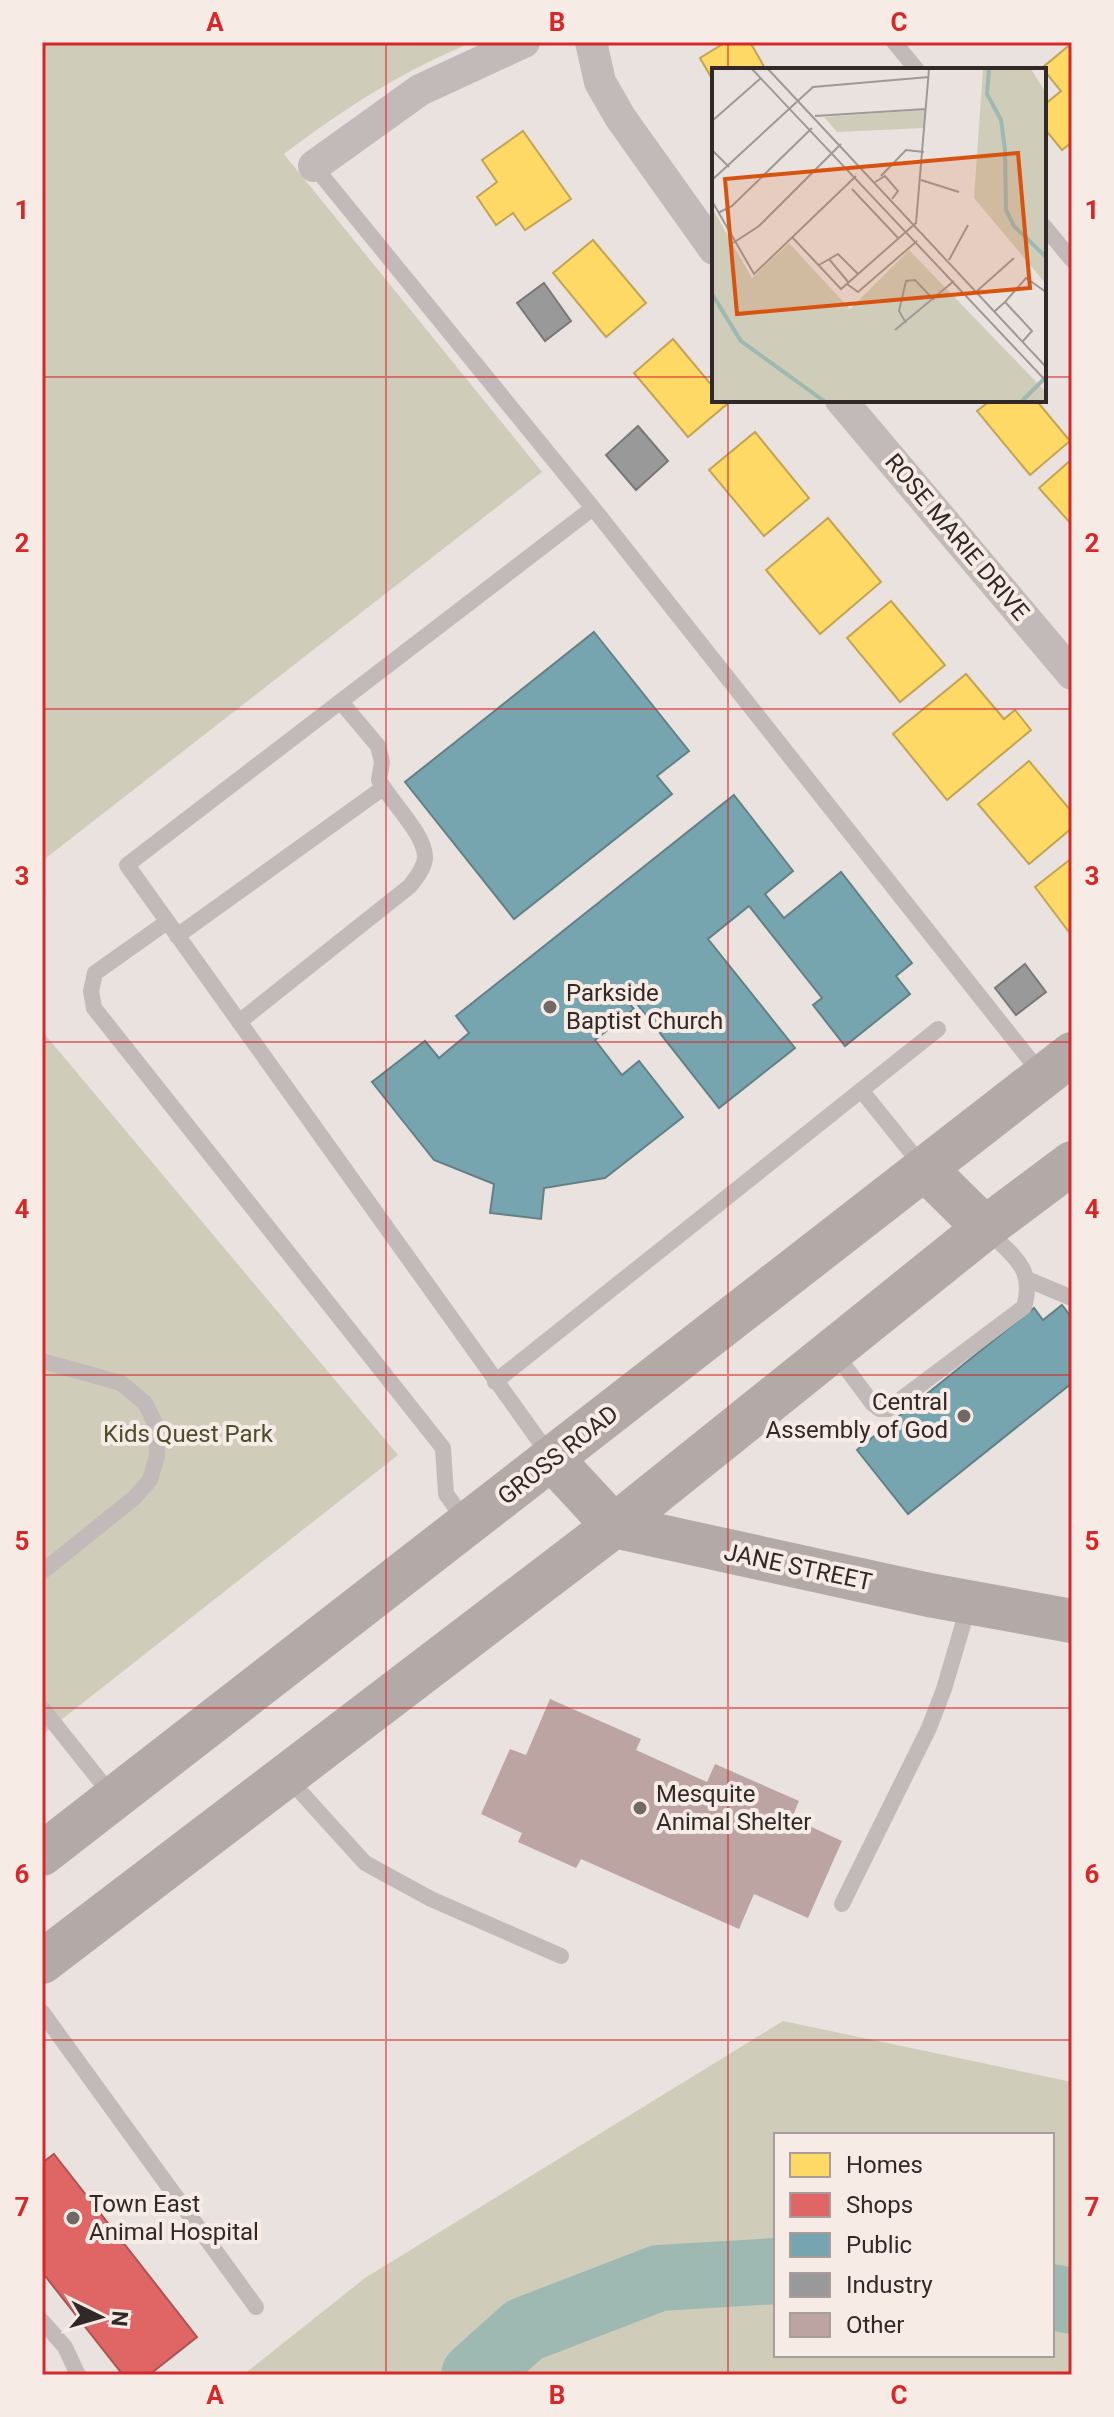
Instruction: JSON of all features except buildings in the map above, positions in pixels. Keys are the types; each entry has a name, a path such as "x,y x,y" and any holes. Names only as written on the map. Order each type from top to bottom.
{"main road":[{"name":"GROSS ROAD","path":"42,1854 1058,1065"},
{"path":"42,1962 614,1526 985,1228 1072,1163"},
{"path":"925,1169 985,1228"},
{"path":"552,1459 614,1526"},
{"name":"JANE STREET","path":"614,1526 969,1603 1072,1621"}],"street":[{"path":"314,166 420,90 524,42"},
{"path":"591,42 600,82 620,117 712,246"},
{"name":"ROSE MARIE DRIVE","path":"843,402 1072,674"}],"lane":[{"path":"894,42 915,68"},
{"path":"314,166 593,508 1058,1065"},
{"path":"1046,228 1072,260"},
{"path":"552,1459 127,865 593,508"},
{"path":"239,1022 399,896 423,868 425,856 421,842 379,780 381,754 341,702"},
{"path":"383,788 172,929 95,973 91,991 94,1008 443,1448 446,1494 467,1525"},
{"path":"495,1382 938,1029"},
{"path":"861,1090 925,1169"},
{"path":"832,1350 872,1403 880,1409 888,1409 1024,1307 1029,1280 1024,1268 985,1228"},
{"path":"1029,1280 1072,1298"},
{"path":"42,1361 121,1383 145,1403 157,1427 157,1456 150,1480 134,1498 42,1572"},
{"path":"842,1904 929,1728 944,1689 969,1603"},
{"path":"42,1708 114,1798"},
{"path":"286,1776 365,1863 431,1899 561,1956"},
{"path":"42,2012 256,2307"},
{"path":"42,2321 65,2347 78,2375"}],"green space":[{"path":"42,42 473,42 422,65 375,92 284,154 542,472 42,861"},
{"name":"Kids Quest Park","path":"42,1031 398,1455 42,1735"},
{"path":"783,2021 1072,2082 1072,2375 243,2375 365,2278"}],"waterway":[{"path":"474,2375 524,2330 659,2278 774,2271"},
{"path":"1054,2297 1072,2301"}],"place":[{"name":"Parkside Baptist Church","path":"550,1007"},
{"name":"Central Assembly of God","path":"964,1416"},
{"name":"Mesquite Animal Shelter","path":"640,1808"},
{"name":"Town East Animal Hospital","path":"73,2218"}]}
